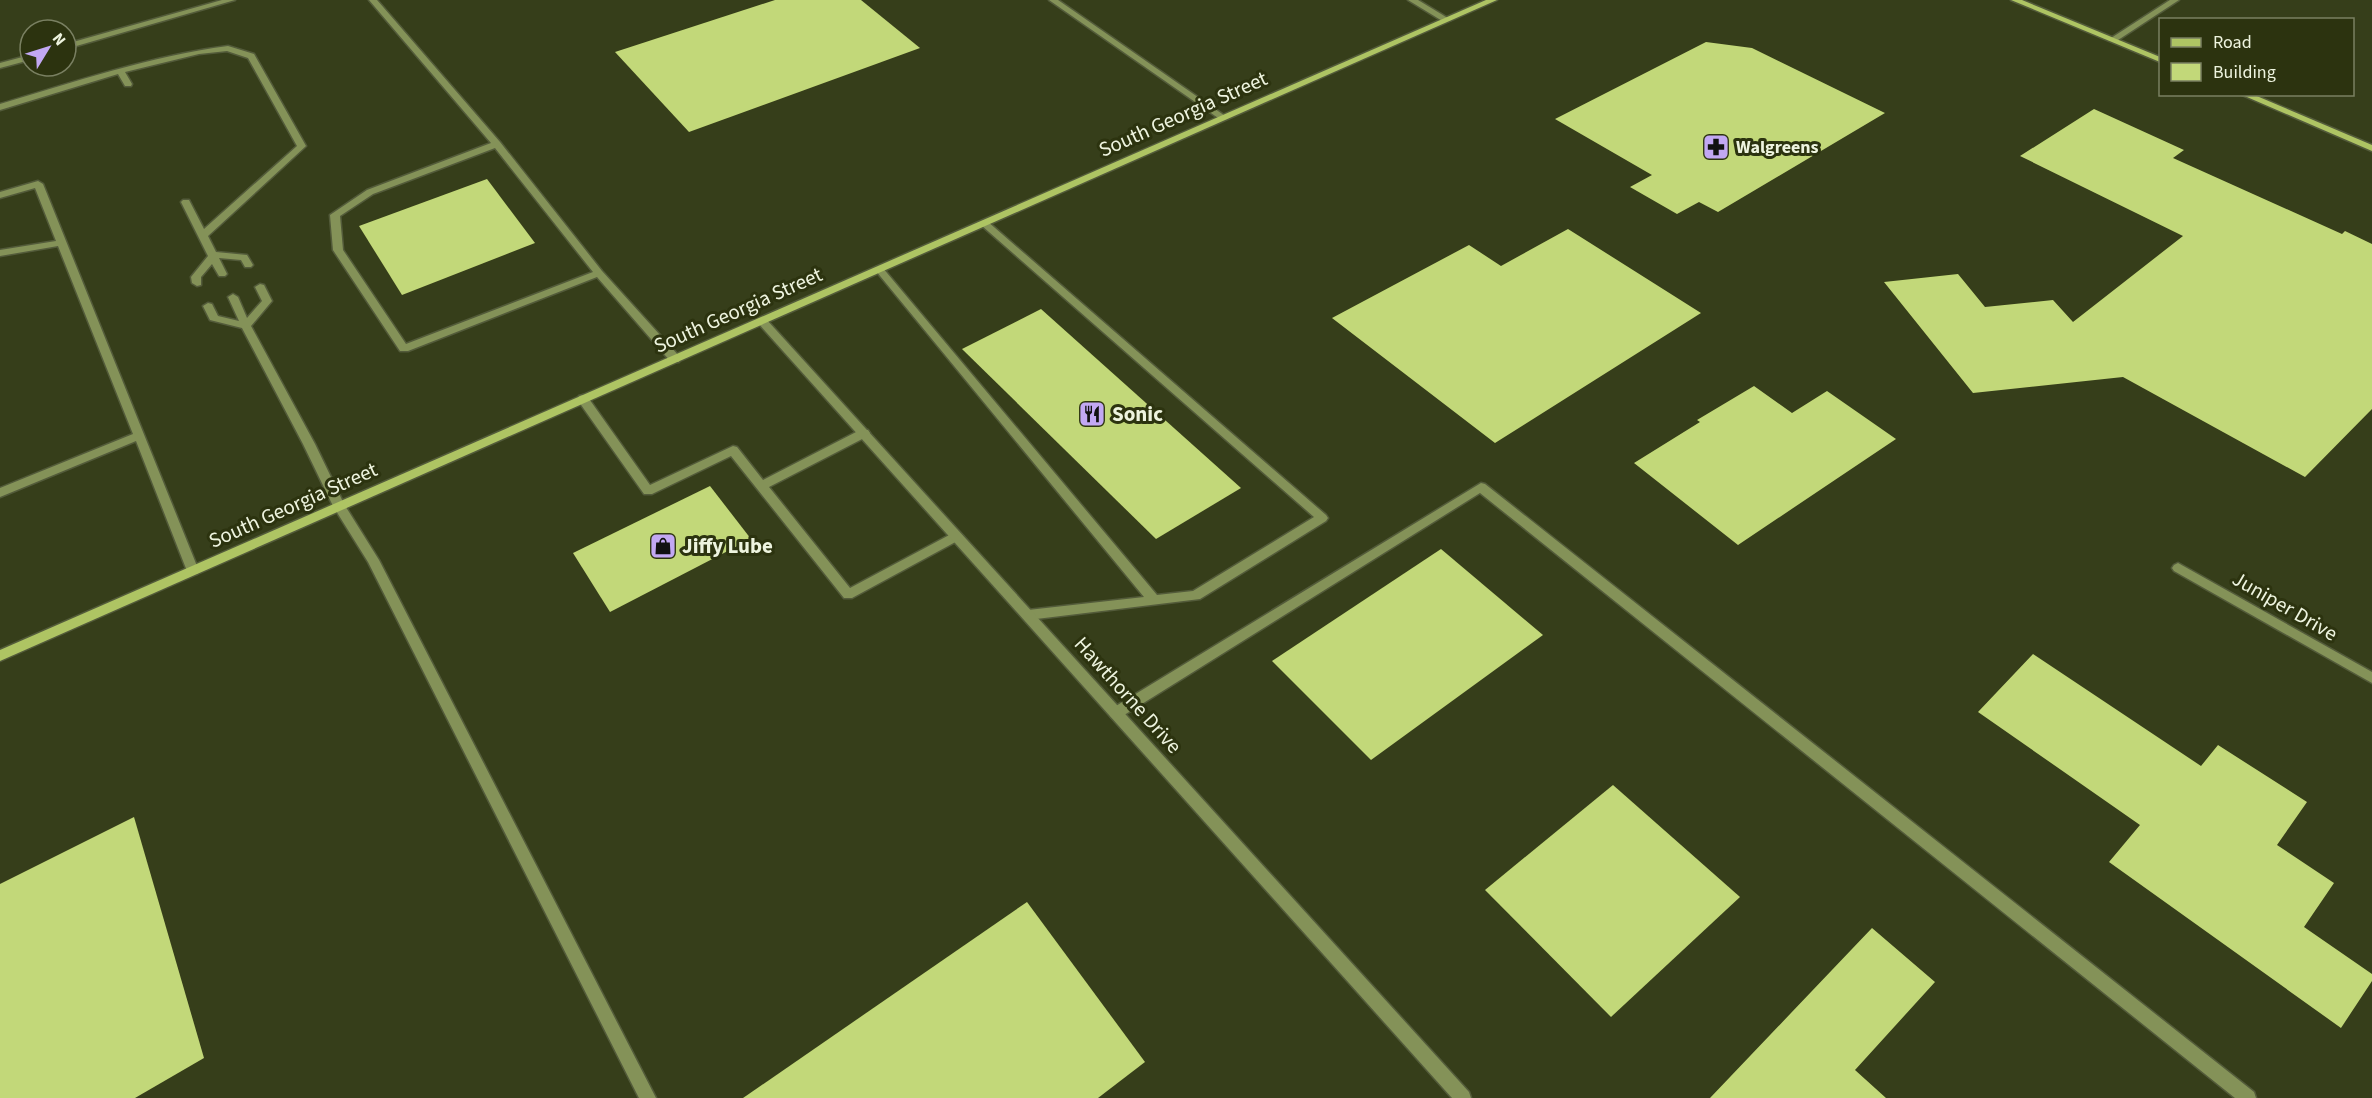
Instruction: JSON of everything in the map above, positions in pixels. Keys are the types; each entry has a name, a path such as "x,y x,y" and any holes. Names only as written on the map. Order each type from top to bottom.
{"main road":[{"name":"South Georgia Street","path":"0,656 1493,0"},
{"path":"2015,0 2159,60"},
{"path":"2249,96 2372,148"}],"street":[{"path":"78,44 231,0"},
{"path":"373,0 497,144 599,273 675,359"},
{"path":"1053,0 1224,118"},
{"path":"1412,0 1447,20"},
{"path":"2112,40 2175,0"},
{"path":"0,107 120,71 199,52 228,48 251,56 302,146 204,235"},
{"path":"0,66 18,61"},
{"path":"120,71 128,84"},
{"path":"497,144 370,192 335,216 338,250 404,349 599,273"},
{"path":"0,195 38,184 193,571"},
{"path":"186,202 222,274"},
{"path":"984,223 1322,518 1196,596 1028,615"},
{"path":"0,253 60,243"},
{"path":"0,259 12,251"},
{"path":"214,255 244,257 248,265"},
{"path":"197,283 196,276 214,255"},
{"path":"879,269 1154,600"},
{"path":"246,326 267,301 260,287"},
{"path":"233,297 339,506 373,560 648,1098"},
{"path":"208,306 214,318 246,326"},
{"name":"Hawthorne Drive","path":"762,321 1463,1098"},
{"path":"583,399 648,490 733,450 848,595 957,536"},
{"path":"761,486 864,433"},
{"path":"0,493 138,436"},
{"path":"1116,713 1481,487 2248,1098"},
{"name":"Juniper Drive","path":"2178,567 2372,678"}],"building":[{"path":"775,0 861,0 920,48 689,132 615,52"},
{"name":"Walgreens","path":"1706,42 1752,48 1885,113 1718,212 1699,202 1677,214 1630,187 1652,175 1555,119"},
{"path":"2094,109 2184,150 2173,158 2342,234 2345,231 2372,244 2372,409 2305,477 2123,377 1973,393 1884,282 1958,274 1985,307 2053,300 2073,322 2183,236 2020,156"},
{"path":"487,179 535,243 402,295 359,226"},
{"path":"1568,229 1701,313 1495,443 1332,318 1469,245 1501,266"},
{"path":"1041,309 1241,488 1156,539 962,349"},
{"path":"1754,386 1792,413 1827,391 1896,439 1738,545 1634,463 1700,422 1697,420"},
{"name":"Jiffy Lube","path":"710,486 751,539 610,612 573,553"},
{"path":"1441,549 1543,635 1371,760 1272,661"},
{"path":"2033,654 2201,766 2218,745 2307,802 2277,845 2334,883 2304,927 2372,974 2372,981 2341,1028 2109,862 2140,825 1978,712"},
{"path":"1613,785 1740,897 1611,1017 1485,890"},
{"path":"134,817 204,1058 135,1098 0,1098 0,884"},
{"path":"1027,902 1145,1062 1098,1098 743,1098"},
{"path":"1872,928 1935,982 1855,1070 1886,1098 1710,1098"}],"place":[{"name":"Walgreens","path":"1716,147"},
{"name":"Sonic","path":"1092,414"},
{"name":"Jiffy Lube","path":"663,546"}]}
